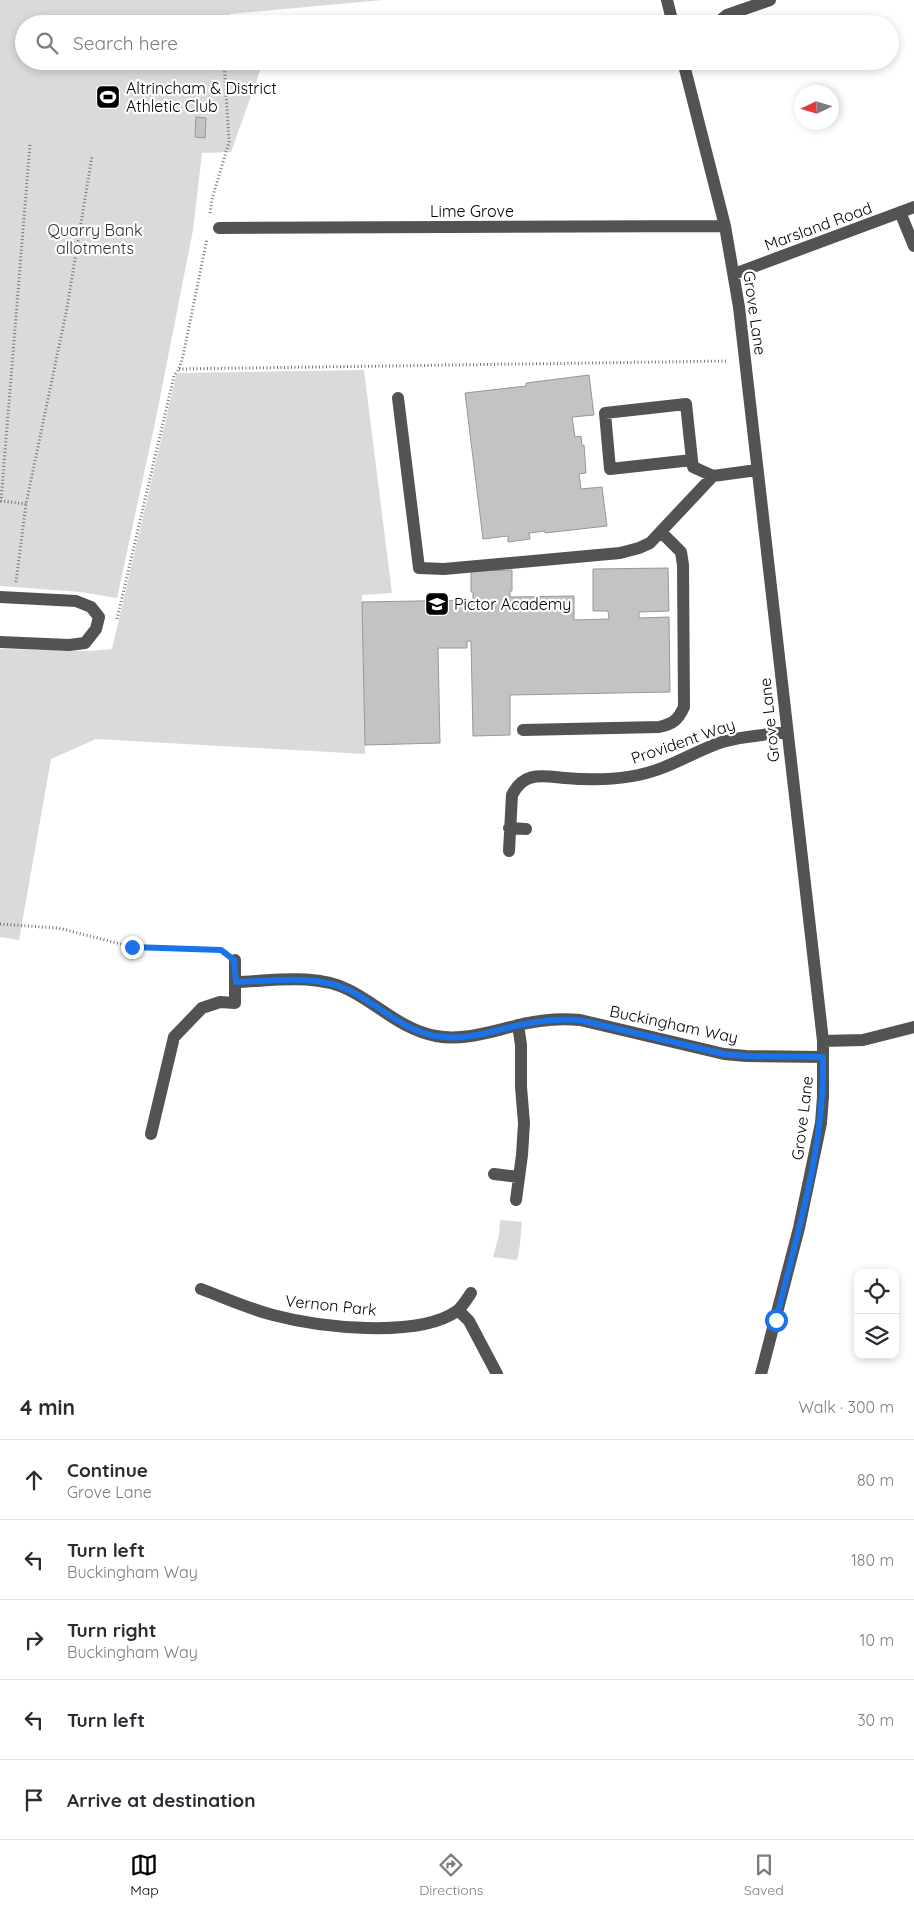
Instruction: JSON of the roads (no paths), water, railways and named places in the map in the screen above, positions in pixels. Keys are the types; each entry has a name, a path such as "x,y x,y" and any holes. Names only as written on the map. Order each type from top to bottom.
{"street":[{"path":"667,0 671,15"},
{"path":"727,15 770,0"},
{"name":"Grove Lane","path":"685,70 725,226 734,274 823,1041 824,1097 814,1158 779,1311 761,1374"},
{"name":"Marsland Road","path":"734,274 914,207"},
{"path":"900,212 914,246"},
{"name":"Lime Grove","path":"219,228 725,226"},
{"path":"398,398 419,568 444,570 620,553 639,548 650,543 662,533 677,513 713,476"},
{"path":"692,460 610,469 605,413 686,404 693,467 713,476 757,470"},
{"path":"523,730 659,727 672,724 679,717 684,707 683,565 681,552 662,533"},
{"path":"0,597 65,599 86,604 95,610 99,617 99,624 85,643 68,645 0,642"},
{"name":"Provident Way","path":"509,850 512,795 515,788 526,778 544,776 610,780 662,768 707,748 738,738 786,732"},
{"path":"509,828 526,829"},
{"path":"151,1134 174,1037 202,1008 220,1002 235,1003 234,960"},
{"name":"Buckingham Way","path":"236,982 298,980 332,984 349,990 403,1025 435,1036 462,1038 518,1025 556,1019 580,1020 724,1054 823,1057"},
{"path":"516,1200 524,1124 521,1087 521,1045 518,1025"},
{"path":"823,1041 863,1040 914,1027"},
{"path":"494,1174 519,1177"},
{"name":"Vernon Park","path":"201,1289 271,1315 346,1326 383,1327 422,1324 441,1320 458,1310 471,1293"},
{"path":"458,1310 469,1321 497,1374"}],"place":[{"name":"Altrincham & District Athletic Club","path":"108,97"},
{"name":"Pictor Academy","path":"437,604"}],"park label":[{"name":"Quarry Bank allotments","path":"95,239"}]}
